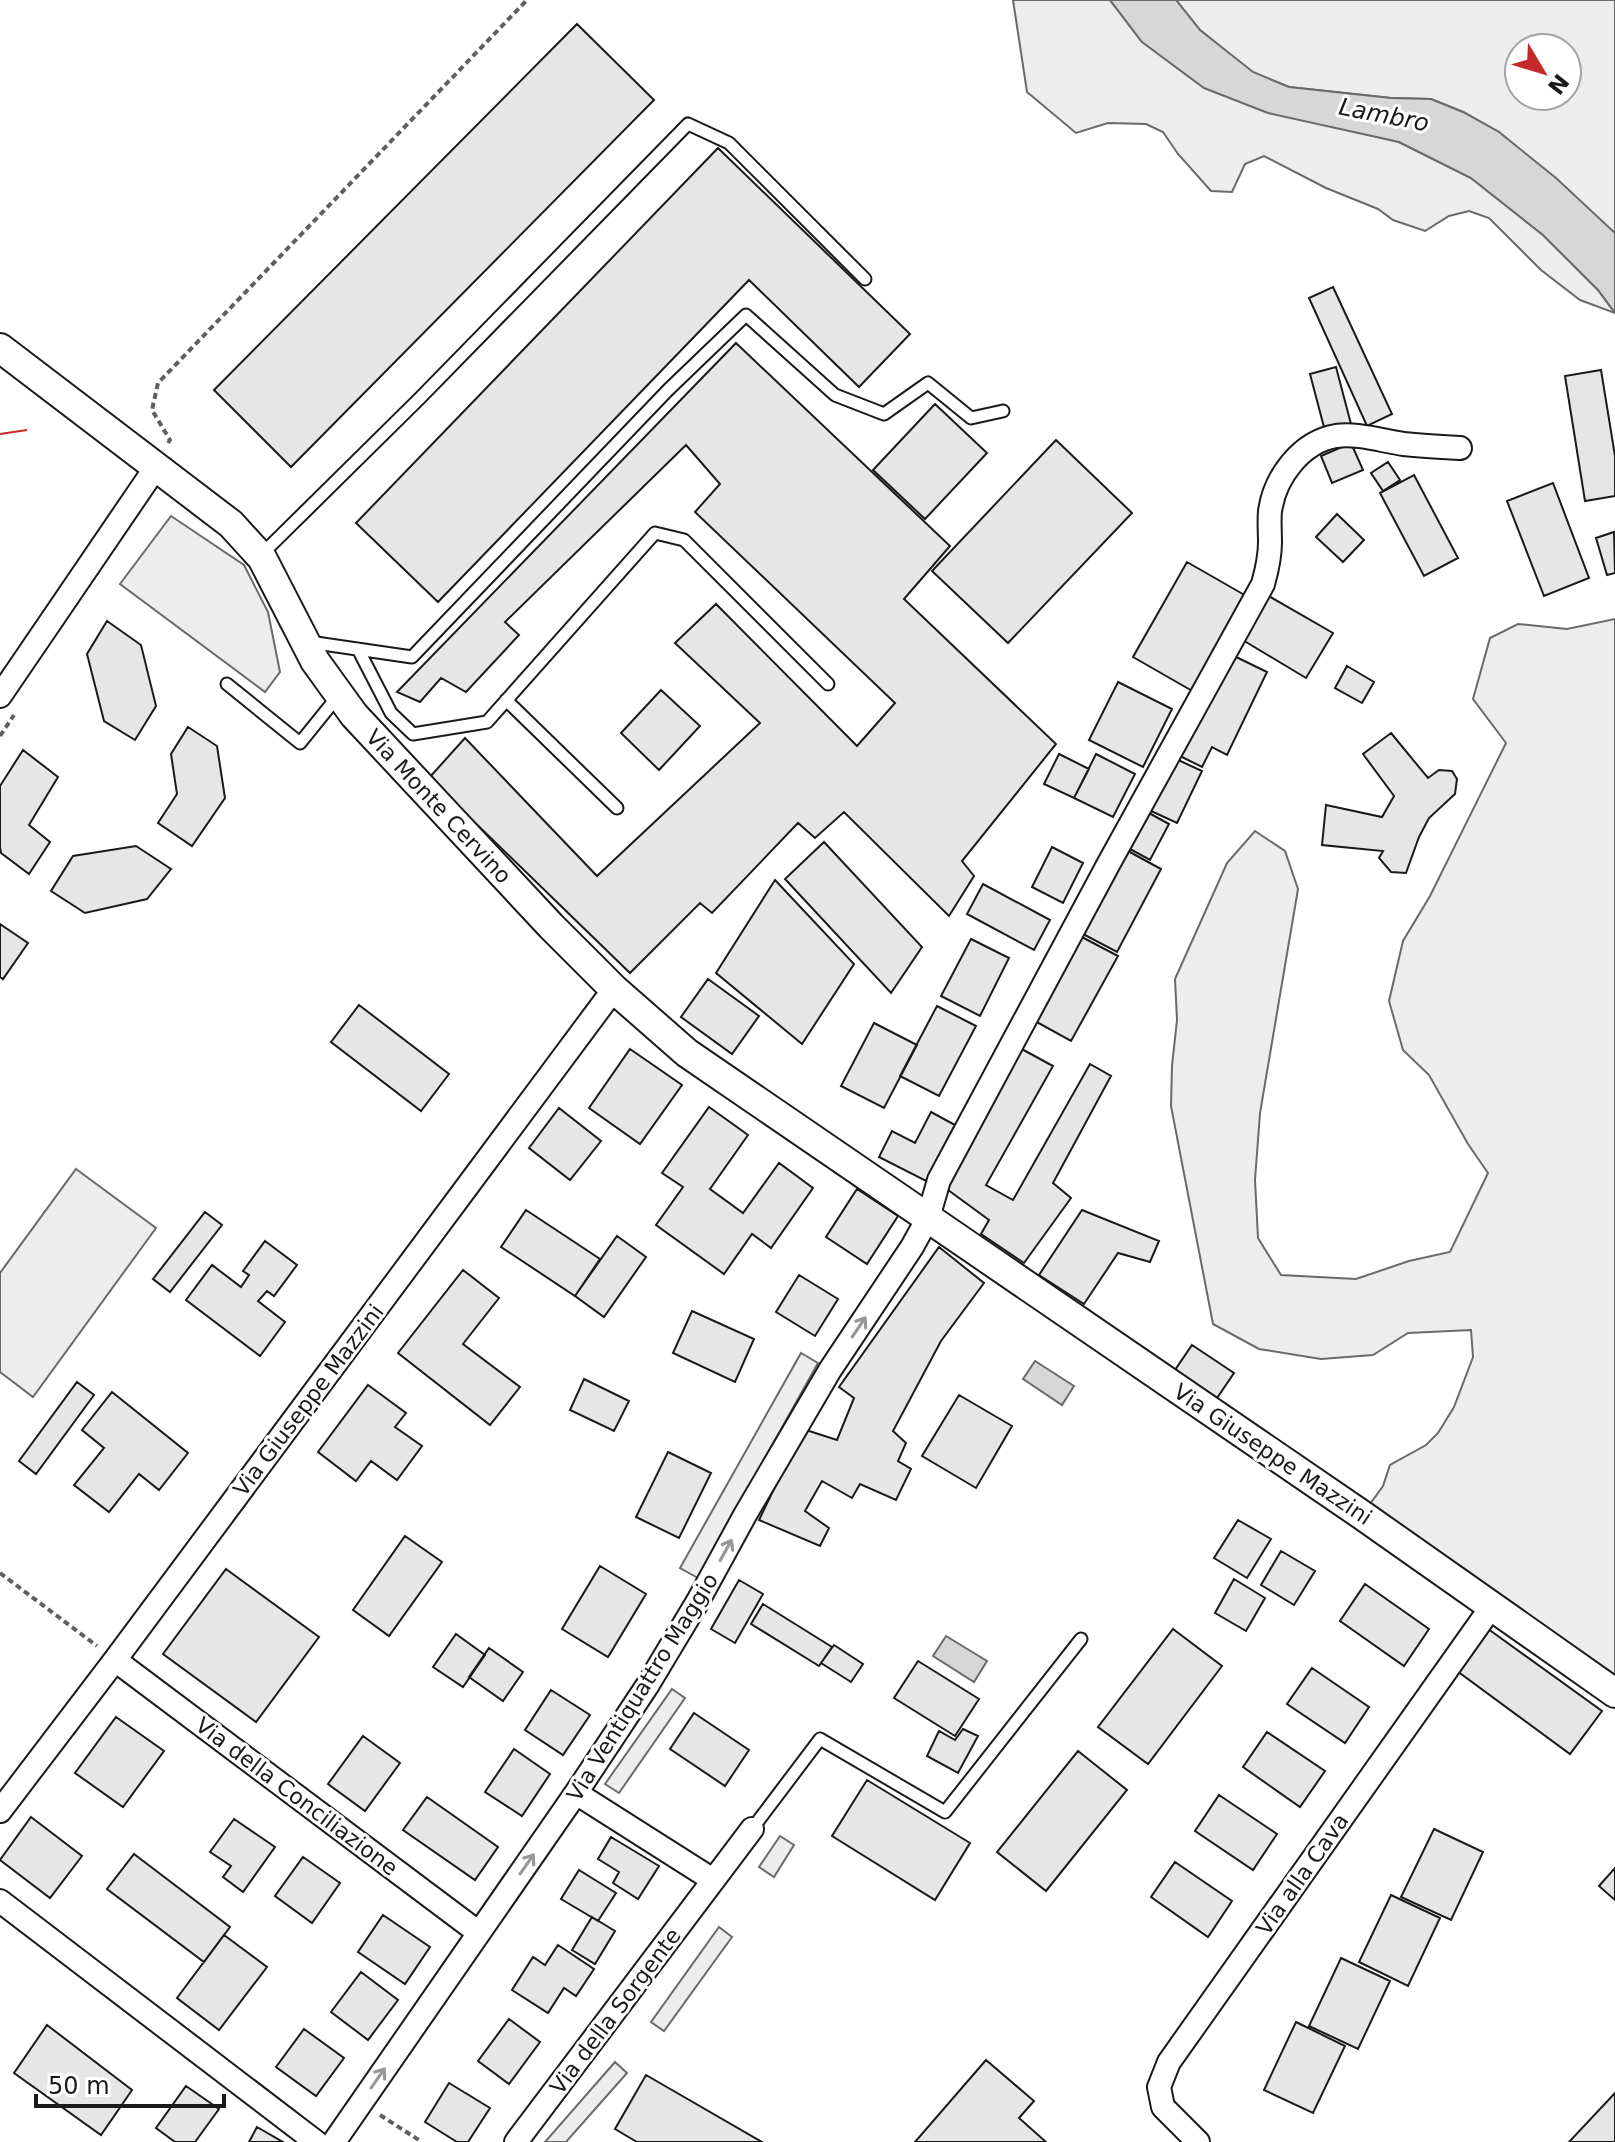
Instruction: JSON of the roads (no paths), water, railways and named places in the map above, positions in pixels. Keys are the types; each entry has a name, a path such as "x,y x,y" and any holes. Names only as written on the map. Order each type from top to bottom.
{"street":[{"name":"Via Monte Cervino","path":"0,348 231,524 260,556 315,661 354,715 614,989 687,1053 928,1218"},
{"name":"Via Ventiquattro Maggio","path":"334,2142 647,1686 830,1370 912,1247 928,1218 939,1180 1263,584 1269,557 1270,512 1275,490 1287,470 1299,455 1314,444 1336,436 1460,448"},
{"path":"0,696 156,467"},
{"name":"Via Giuseppe Mazzini","path":"0,1811 614,989"},
{"name":"Via Giuseppe Mazzini","path":"928,1218 1615,1693"},
{"name":"Via alla Cava","path":"1198,2142 1163,2107 1159,2087 1169,2062 1492,1606"},
{"name":"Via della Conciliazione","path":"115,1660 479,1933"},
{"path":"576,1793 713,1880"},
{"name":"Via della Sorgente","path":"516,2142 752,1829"},
{"path":"0,1901 316,2142"}],"lane":[{"path":"260,556 420,398 688,124 729,143 865,279"},
{"path":"305,641 412,657 668,390 746,315 835,395 884,414 928,383 971,418 1003,411"},
{"path":"358,649 391,713 413,734 487,722 655,533 684,540 828,684"},
{"path":"227,684 300,743 339,696"},
{"path":"506,700 617,808"},
{"path":"752,1829 820,1739 945,1812 1081,1639"}],"water":[{"name":"Lambro","path":"1110,0 1176,0 1200,30 1253,72 1289,87 1431,99 1499,132 1556,178 1615,233 1615,313 1598,290 1543,235 1471,178 1399,142 1268,113 1204,88 1142,42"},
{"path":"1035,1361 1074,1386 1062,1405 1023,1379"},
{"path":"946,1636 987,1661 974,1682 933,1656"}]}
